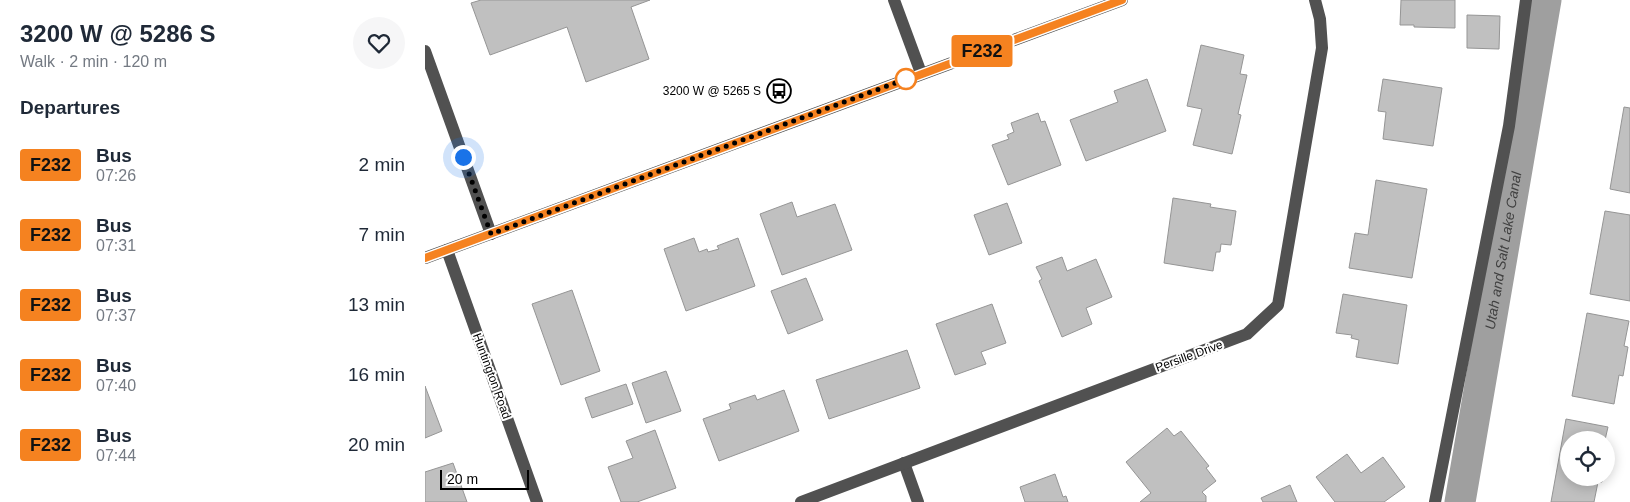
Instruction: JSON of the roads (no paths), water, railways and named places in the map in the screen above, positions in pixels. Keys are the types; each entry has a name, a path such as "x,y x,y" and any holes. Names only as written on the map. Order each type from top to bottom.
{"street":[{"path":"894,0 921,74"},
{"path":"425,258 1122,0"},
{"name":"Persille Drive","path":"801,502 1247,334 1278,305 1322,48 1320,19 1315,0"},
{"path":"1435,502 1509,126 1526,0"},
{"path":"425,51 491,234"},
{"name":"Huntington Road","path":"447,250 537,502"},
{"path":"903,463 918,502"}],"waterway":[{"name":"Utah and Salt Lake Canal","path":"1460,502 1546,0"}],"place":[{"name":"3200 W @ 5265 S","path":"779,91"}]}
